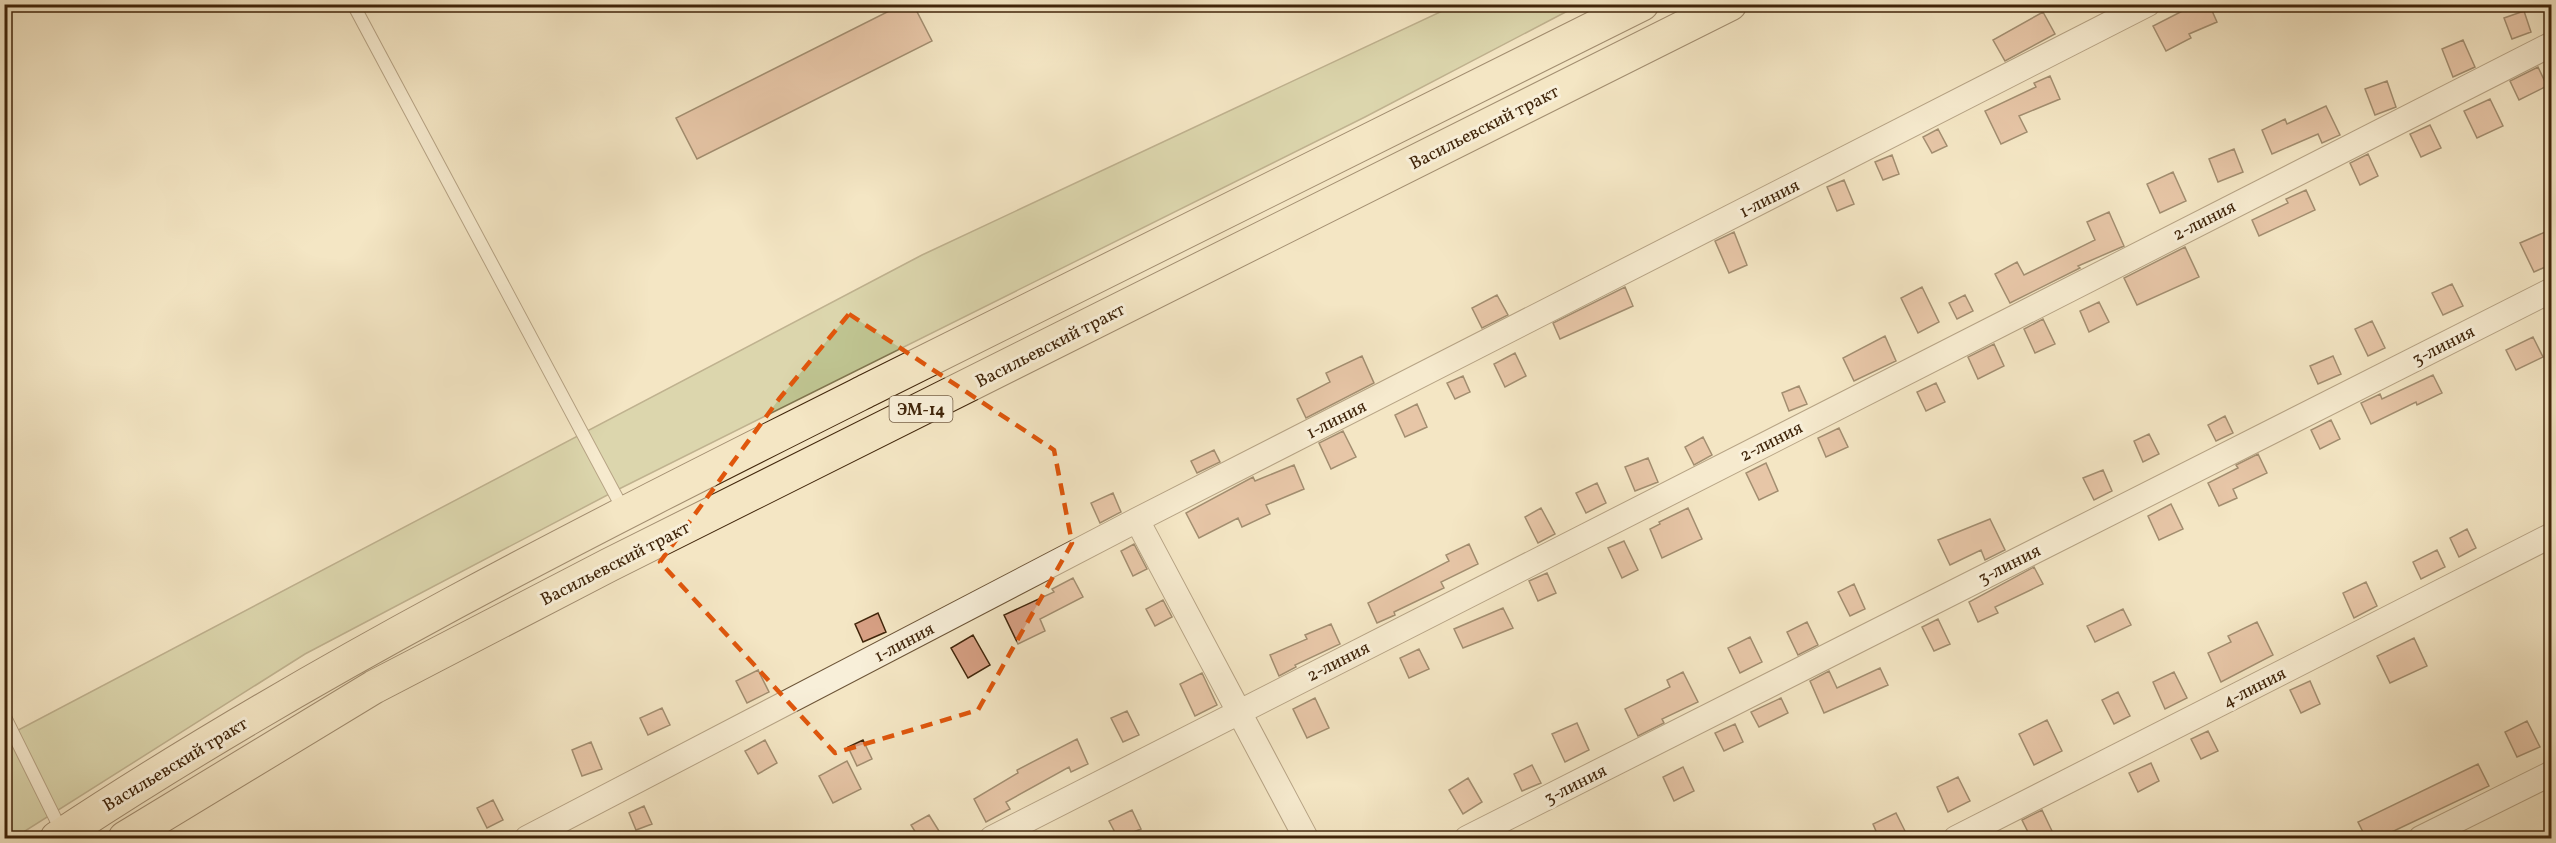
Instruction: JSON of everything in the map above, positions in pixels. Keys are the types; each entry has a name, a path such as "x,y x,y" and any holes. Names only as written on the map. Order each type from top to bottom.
{"main road":[{"name":"Васильевский тракт","path":"60,837 119,797 323,674 624,512 1642,4"},
{"name":"Васильевский тракт","path":"125,838 384,682 609,565 1730,4"}],"street":[{"name":"1-линия","path":"527,838 1137,520 2148,4"},
{"name":"2-линия","path":"992,838 2552,44"},
{"name":"3-линия","path":"1467,838 2552,290"},
{"path":"1137,520 1306,838"},
{"name":"4-линия","path":"1956,838 2552,535"},
{"path":"2421,838 2552,773"}],"lane":[{"path":"353,4 624,512"},
{"path":"4,715 60,837"}],"highlighted area":[{"path":"849,314 1054,450 1072,543 978,710 835,753 660,562 779,399"}],"green space":[{"path":"1455,5 1579,5 1365,117 615,491 305,654 14,838 5,838 5,737 922,255"}],"building":[{"path":"903,4 913,4 932,41 697,159 676,118"},
{"path":"2196,4 2209,4 2217,22 2189,34 2191,38 2166,51 2153,26"},
{"path":"2524,11 2531,32 2512,39 2504,18"},
{"path":"2043,12 2055,34 2005,61 1993,40"},
{"path":"2463,40 2475,67 2453,77 2442,49"},
{"path":"2538,67 2547,86 2519,100 2510,81"},
{"path":"2050,76 2060,99 2019,116 2027,132 2001,144 1985,111 2036,87 2034,83"},
{"path":"2387,81 2396,107 2375,115 2365,89"},
{"path":"2490,99 2503,126 2477,138 2464,111"},
{"path":"2326,106 2340,135 2322,143 2318,134 2272,154 2262,130 2285,119 2287,124"},
{"path":"2430,125 2441,148 2421,157 2410,134"},
{"path":"1938,129 1947,146 1932,153 1923,137"},
{"path":"2234,149 2243,172 2218,182 2209,159"},
{"path":"2368,154 2378,176 2360,185 2350,163"},
{"path":"1892,155 1899,174 1883,180 1875,162"},
{"path":"2173,172 2186,201 2160,213 2147,184"},
{"path":"1844,180 1854,204 1837,211 1827,187"},
{"path":"2306,190 2315,210 2259,236 2252,220 2288,203 2286,199"},
{"path":"2109,212 2124,246 2078,266 2080,268 2010,303 1995,274 2017,262 2024,275 2095,240 2087,222"},
{"path":"2552,229 2552,264 2534,272 2520,243"},
{"path":"1734,232 1747,265 1729,273 1715,241"},
{"path":"2185,247 2199,277 2137,305 2124,278"},
{"path":"2452,284 2463,306 2443,315 2432,293"},
{"path":"1625,287 1633,306 1560,339 1553,323"},
{"path":"1922,287 1939,322 1918,333 1901,298"},
{"path":"1497,295 1508,315 1482,328 1472,308"},
{"path":"1965,295 1973,311 1957,319 1949,303"},
{"path":"2099,302 2109,322 2089,332 2080,311"},
{"path":"2043,319 2055,344 2035,353 2024,329"},
{"path":"2372,321 2385,348 2368,356 2355,329"},
{"path":"1885,336 1896,361 1854,381 1843,358"},
{"path":"2533,337 2543,357 2516,370 2506,350"},
{"path":"1994,344 2004,366 1978,379 1968,357"},
{"path":"1515,353 1526,376 1505,387 1494,364"},
{"path":"1362,356 1374,383 1306,418 1297,399 1330,382 1326,373"},
{"path":"2333,356 2341,374 2318,384 2310,366"},
{"path":"2433,375 2442,393 2417,405 2416,402 2371,424 2361,403 2380,394 2382,399"},
{"path":"1463,376 1470,392 1455,399 1447,383"},
{"path":"1936,383 1945,402 1926,411 1917,392"},
{"path":"1799,386 1807,404 1789,411 1782,393"},
{"path":"1417,404 1427,427 1405,437 1395,415"},
{"path":"2225,416 2233,433 2216,441 2208,425"},
{"path":"2331,420 2340,439 2320,449 2311,430"},
{"path":"1839,428 1848,447 1826,457 1818,438"},
{"path":"1343,431 1356,457 1331,469 1319,443"},
{"path":"2149,434 2159,454 2143,462 2134,441"},
{"path":"1703,437 1712,455 1694,465 1685,447"},
{"path":"1214,450 1220,462 1197,473 1191,461"},
{"path":"2258,454 2267,473 2233,489 2237,498 2219,506 2208,483 2238,468 2236,465"},
{"path":"1648,458 1658,482 1635,491 1625,467"},
{"path":"1766,463 1778,491 1759,500 1746,473"},
{"path":"1294,465 1304,489 1266,505 1270,514 1242,527 1238,518 1199,538 1186,513 1253,477 1255,481"},
{"path":"2103,470 2112,491 2094,500 2083,478"},
{"path":"1597,483 1606,503 1586,513 1576,493"},
{"path":"1113,493 1121,512 1100,523 1091,503"},
{"path":"2171,504 2183,529 2159,540 2148,516"},
{"path":"1541,508 1555,534 1538,543 1525,517"},
{"path":"1688,508 1702,539 1662,558 1650,529"},
{"path":"1990,519 2005,550 1985,560 1981,550 1950,565 1938,540"},
{"path":"2467,529 2476,548 2459,557 2450,538"},
{"path":"1624,541 1638,570 1622,578 1608,548"},
{"path":"1134,544 1147,569 1133,576 1121,551"},
{"path":"1469,544 1478,564 1441,582 1444,588 1394,612 1395,615 1377,623 1368,603 1449,561 1446,555"},
{"path":"2437,550 2445,567 2421,579 2413,562"},
{"path":"2034,567 2043,584 1995,607 1998,613 1978,622 1969,602"},
{"path":"1547,573 1556,593 1538,601 1529,581"},
{"path":"1073,578 1083,597 1040,619 1045,631 1018,644 1004,615 1054,592 1052,589"},
{"path":"2366,582 2377,606 2354,618 2343,593"},
{"path":"1854,584 1865,609 1850,616 1838,592"},
{"path":"1163,600 1172,617 1155,626 1146,609"},
{"path":"1503,608 1513,628 1463,648 1454,629"},
{"path":"2123,609 2131,625 2095,642 2087,626"},
{"path":"878,613 886,632 863,642 855,624"},
{"path":"1938,619 1950,644 1934,651 1922,627"},
{"path":"1807,622 1818,645 1798,655 1787,632"},
{"path":"2257,622 2273,655 2221,682 2208,653 2231,642 2228,636"},
{"path":"1331,624 1340,644 1295,665 1296,667 1279,676 1270,655 1307,639 1305,635"},
{"path":"973,635 990,665 968,678 951,648"},
{"path":"1750,637 1762,662 1740,673 1728,648"},
{"path":"2414,638 2427,666 2390,683 2377,656"},
{"path":"1419,649 1429,669 1409,678 1400,658"},
{"path":"1880,668 1888,685 1824,713 1810,681 1829,671 1837,688"},
{"path":"758,670 769,692 747,703 736,681"},
{"path":"1683,672 1698,702 1662,719 1664,723 1638,736 1625,709 1670,687 1667,680"},
{"path":"2174,672 2187,698 2165,709 2153,682"},
{"path":"1202,673 1217,705 1195,716 1180,684"},
{"path":"2310,681 2320,704 2301,713 2290,690"},
{"path":"2118,692 2130,716 2114,724 2102,700"},
{"path":"1315,698 1329,728 1307,738 1293,709"},
{"path":"1781,698 1788,713 1759,727 1751,712"},
{"path":"662,708 670,725 648,735 640,718"},
{"path":"1127,711 1139,735 1123,742 1111,718"},
{"path":"2047,720 2062,751 2034,765 2019,734"},
{"path":"2527,721 2540,747 2517,757 2505,732"},
{"path":"1577,723 1589,750 1565,762 1552,734"},
{"path":"1735,724 1743,742 1724,751 1715,733"},
{"path":"2208,731 2218,751 2201,759 2191,739"},
{"path":"1077,739 1088,764 1071,772 1069,767 1006,802 1010,809 986,822 974,799 1018,773 1017,770"},
{"path":"765,740 777,763 758,774 745,751"},
{"path":"863,740 872,759 857,766 848,747"},
{"path":"591,742 602,769 582,776 572,750"},
{"path":"847,761 861,789 833,803 819,776"},
{"path":"2151,763 2159,781 2138,792 2129,773"},
{"path":"2478,764 2489,786 2379,838 2366,838 2358,822"},
{"path":"1532,765 1541,783 1522,791 1514,774"},
{"path":"1683,767 1694,791 1674,801 1663,777"},
{"path":"1958,777 1970,801 1948,812 1937,787"},
{"path":"1468,778 1482,802 1463,814 1449,790"},
{"path":"493,800 503,820 487,828 477,808"},
{"path":"644,806 652,824 636,830 629,813"},
{"path":"1132,810 1141,829 1118,838 1109,821"},
{"path":"2042,810 2052,831 2031,838 2022,820"},
{"path":"1896,813 1906,833 1893,838 1879,838 1873,824"},
{"path":"929,815 939,831 926,838 919,838 911,825"}]}
